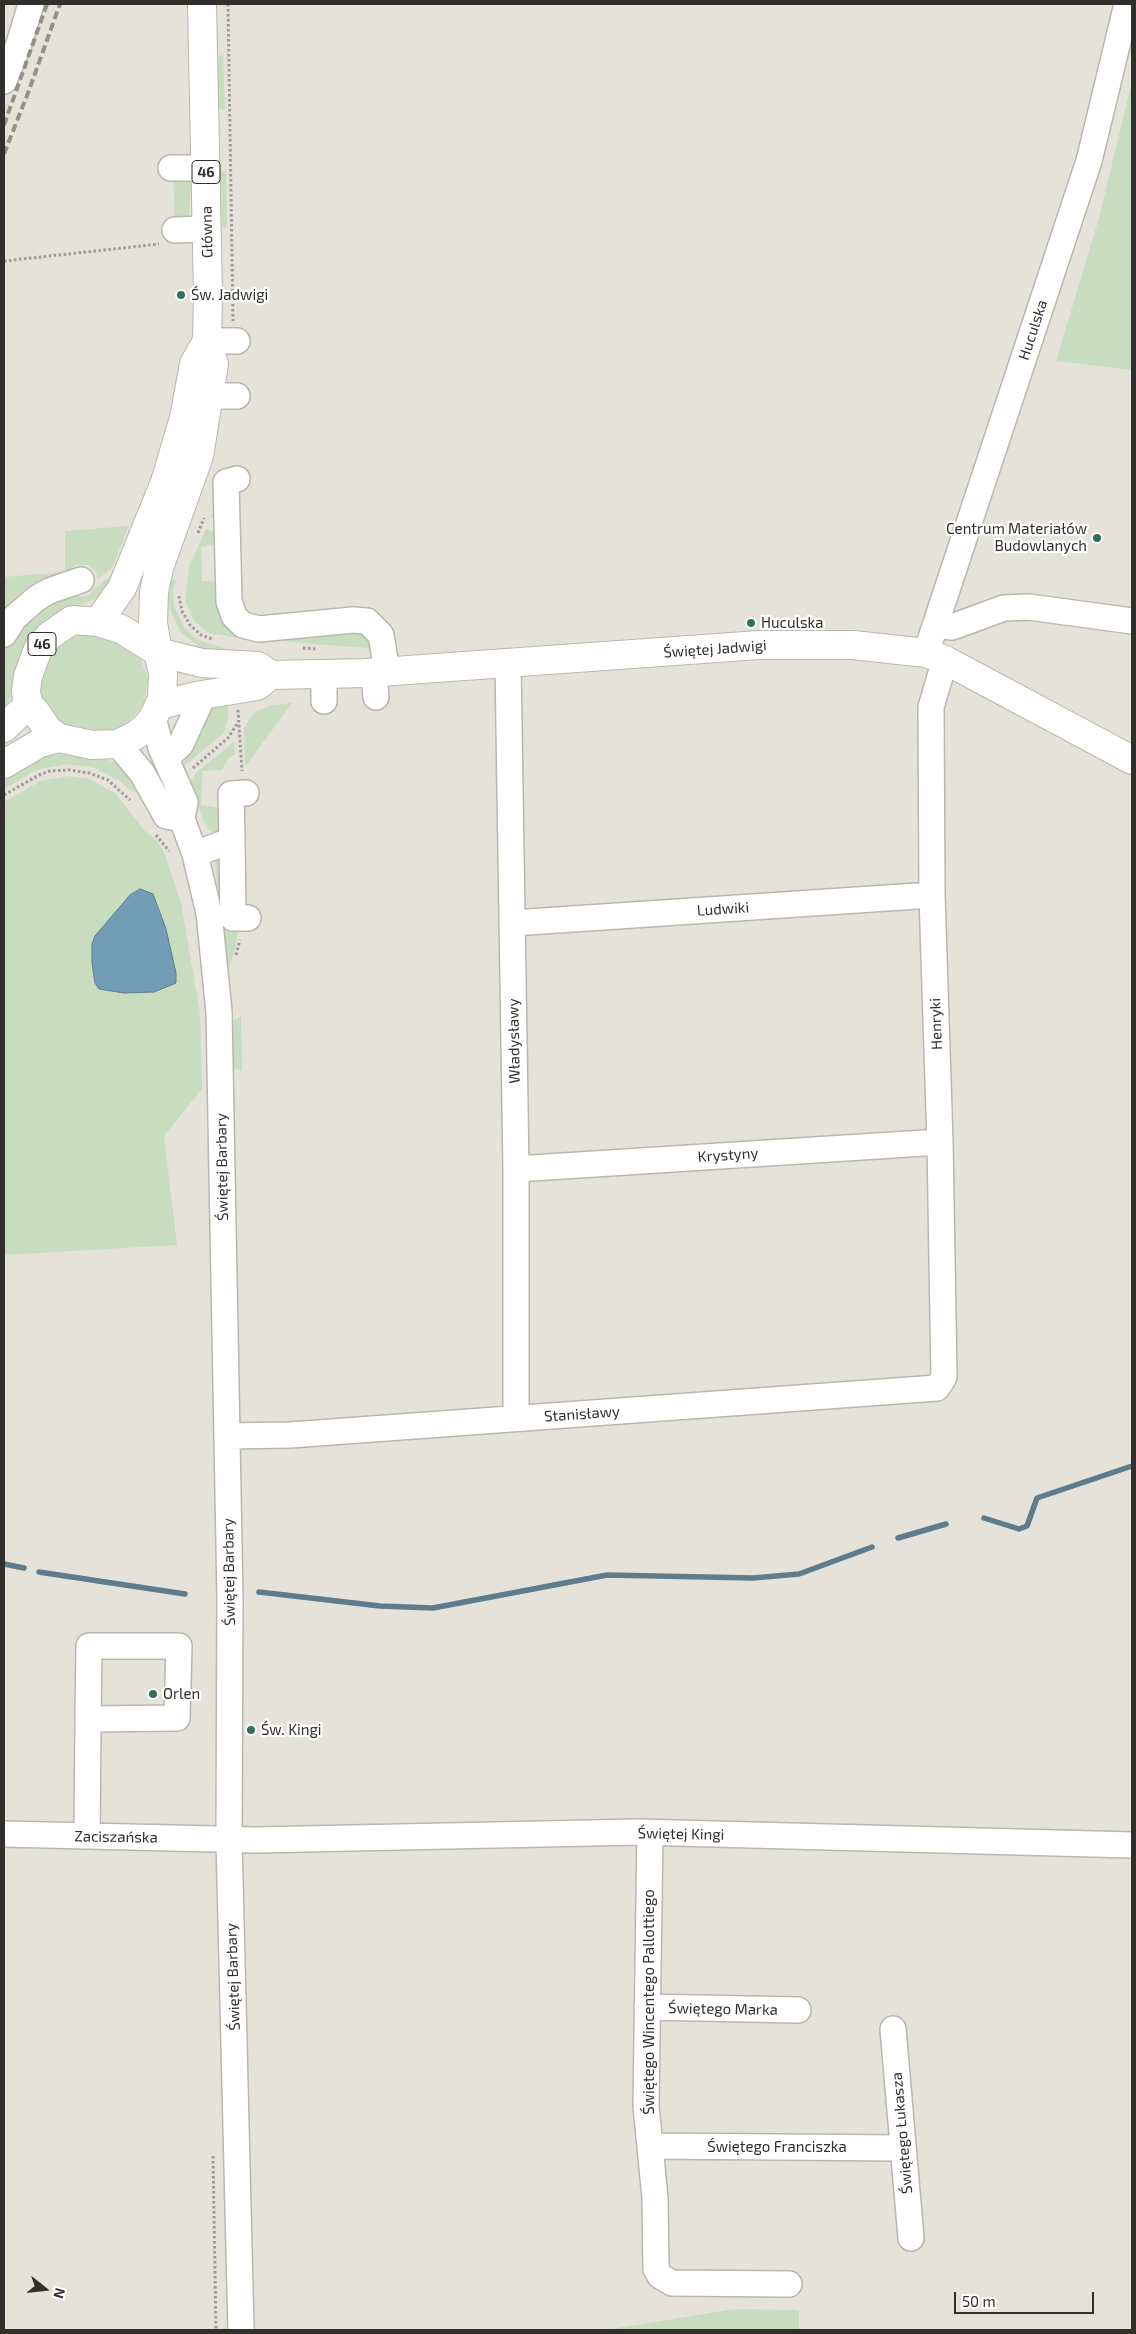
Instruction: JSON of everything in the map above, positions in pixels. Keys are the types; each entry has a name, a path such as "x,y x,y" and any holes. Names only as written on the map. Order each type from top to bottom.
{"main road":[{"name":"Główna","path":"98,622 122,588 164,482 192,386 214,364 206,341 207,228 202,4"},
{"name":"Główna","path":"158,652 152,607 156,580 199,456 192,386"},
{"name":"46","path":"28,706 26,691 32,661 43,643 59,628 72,620 98,622 121,629 158,652 164,689 157,712"},
{"name":"Świętej Jadwigi","path":"158,652 202,663 258,666 271,675 324,687 508,663 759,645 853,645 936,656 1132,760"},
{"name":"Świętej Jadwigi","path":"157,712 204,694 256,686 271,675"},
{"path":"4,728 28,706 36,711 48,730 59,738 92,745 118,744 136,735 146,727 157,712"},
{"path":"4,764 40,743 59,738"}],"street":[{"path":"4,81 19,44 31,4"},
{"name":"Huculska","path":"936,656 936,625 1089,161 1127,4"},
{"path":"171,168 206,168"},
{"path":"168,237 207,228"},
{"path":"206,341 237,341"},
{"path":"192,386 237,396"},
{"path":"237,479 226,482 229,601 234,616 243,625 259,628 353,620 367,621 373,624 381,635 379,680"},
{"path":"4,634 14,618 37,598 55,588 81,580"},
{"path":"936,625 952,627 1004,608 1029,607 1132,621"},
{"name":"Henryki","path":"936,656 931,707 932,895 940,1142 944,1377 936,1388"},
{"name":"Władysławy","path":"508,663 516,1168 516,1418"},
{"path":"166,758 181,744 204,694"},
{"name":"Świętej Barbary","path":"157,712 161,748 185,802 182,819 183,854 209,913 219,1012 230,1599 229,1839 240,2330"},
{"path":"118,744 142,773 166,816 182,819"},
{"path":"246,793 231,794 237,829 240,894 233,918 248,918"},
{"path":"183,854 237,829"},
{"name":"Ludwiki","path":"513,923 932,895"},
{"name":"Krystyny","path":"516,1168 940,1142"},
{"name":"Stanisławy","path":"227,1436 290,1434 936,1388"},
{"path":"86,1836 88,1719 90,1646 179,1646 177,1718 88,1719"},
{"name":"Świętej Kingi","path":"229,1839 650,1833 1132,1845"},
{"name":"Świętego Wincentego Pallottiego","path":"650,1833 646,2106 655,2198 656,2269 660,2276 672,2283 789,2284"},
{"name":"Zaciszańska","path":"4,1834 229,1839"},
{"name":"Świętego Marka","path":"647,2008 798,2010"},
{"name":"Świętego Łukasza","path":"892,2029 911,2238"},
{"name":"Świętego Franciszka","path":"651,2146 903,2148"}],"path":[{"path":"4,261 168,237"},
{"path":"192,768 228,738 238,723"},
{"path":"4,795 39,775 50,771 70,770 89,773 108,780 116,785 136,805"},
{"path":"150,828 183,854"}],"green space":[{"path":"223,54 225,110 219,108 217,58"},
{"path":"1132,81 1132,370 1056,361 1099,218"},
{"path":"226,170 227,228 222,226 221,173"},
{"path":"173,176 191,178 189,219 175,220"},
{"path":"220,489 222,535 213,545 201,547 202,581 211,581 220,586 223,594 224,608 233,624 242,631 256,635 358,626 371,633 376,649 233,637 209,633 194,621 185,600 189,566 206,529 215,532 220,520 211,517"},
{"path":"129,526 112,568 98,579 95,571 88,565 75,565 63,577 4,622 4,577 65,572 65,531"},
{"path":"118,571 104,593 95,599 58,614 40,626 29,638 19,657 13,691 4,711 4,648 20,621 68,593 83,597 90,594 96,587"},
{"path":"170,578 176,581 173,590 174,606 185,629 198,640 224,648 228,654 201,648 181,632 169,608 167,591"},
{"path":"97,632 137,652 148,680 144,704 130,721 111,730 99,731 71,725 57,725 41,697 40,682 46,661 55,648 67,640 82,633"},
{"path":"228,697 228,719 224,733 184,766 186,752 208,710"},
{"path":"320,700 292,703 245,767 244,728 254,712 272,705"},
{"path":"234,742 235,754 228,759 222,770 202,771 201,805 220,808 223,832 214,834 207,828 188,784 198,771"},
{"path":"56,753 105,759 120,764 128,768 139,792 131,791 120,781 95,768 67,764 36,770 4,789 4,777 36,758"},
{"path":"69,776 90,779 115,793 145,831 157,840 165,855 181,903 200,1013 202,1089 164,1136 177,1245 4,1255 4,802 40,781"},
{"path":"219,854 239,928 229,968 219,905 215,863"},
{"path":"241,1017 242,1071 233,1068 232,1021"},
{"path":"735,2309 799,2310 799,2330 605,2330"}],"water":[{"path":"140,889 153,894 166,929 176,973 176,983 154,992 124,993 99,989 95,983 92,963 92,944 95,936 130,895"}],"waterway":[{"path":"984,1518 1019,1529 1027,1526 1037,1498 1132,1466"},
{"path":"898,1538 946,1524"},
{"path":"259,1592 380,1606 433,1608 607,1575 753,1578 799,1574 872,1547"},
{"path":"4,1564 24,1568"},
{"path":"39,1572 185,1594"}],"railway":[{"path":"4,125 47,4"},
{"path":"4,154 60,4"}],"place":[{"name":"Św. Jadwigi","path":"181,295"},
{"name":"Centrum Materiałów Budowlanych","path":"1097,538"},
{"name":"Huculska","path":"751,623"},
{"name":"Orlen","path":"153,1694"},
{"name":"Św. Kingi","path":"251,1730"}]}
